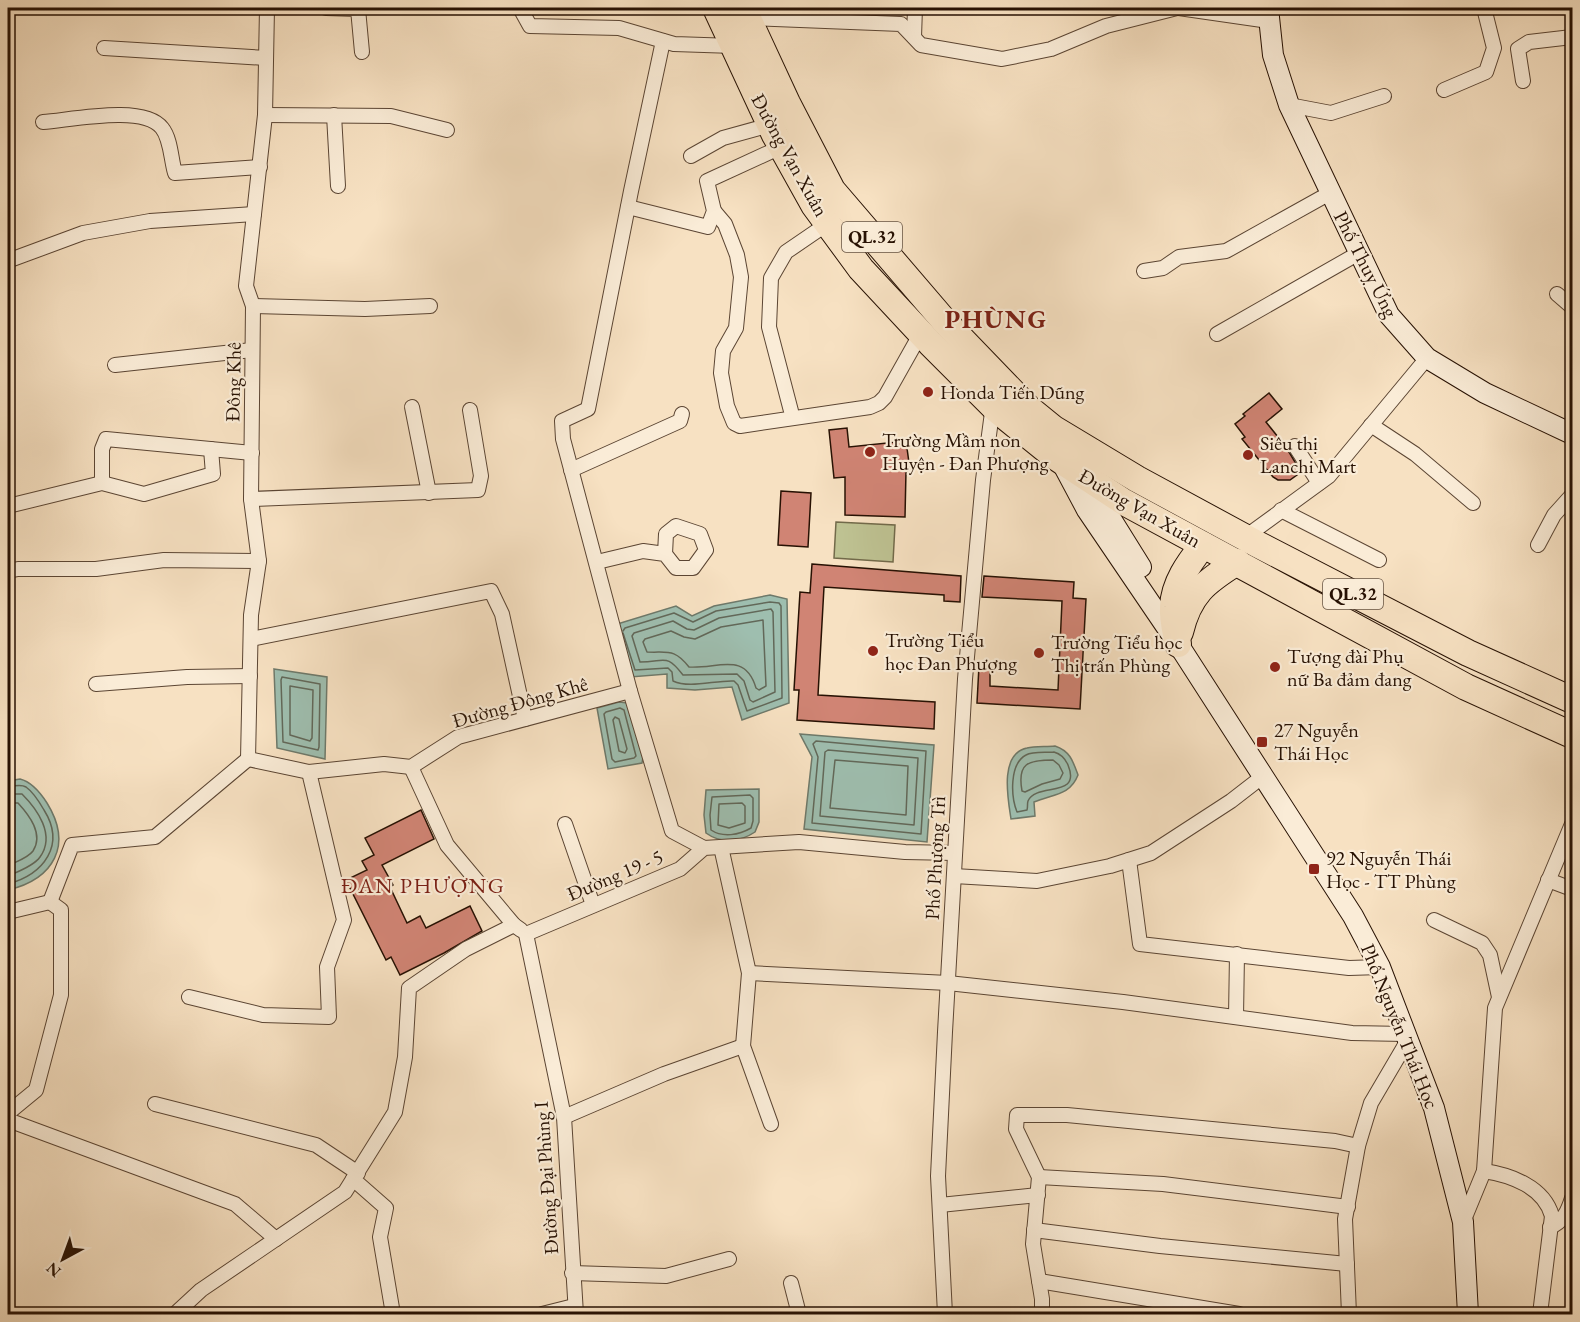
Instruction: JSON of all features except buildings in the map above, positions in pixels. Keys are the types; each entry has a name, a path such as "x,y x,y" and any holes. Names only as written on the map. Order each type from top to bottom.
{"highway":[{"name":"Đường Vạn Xuân","path":"737,24 776,136 827,224 861,269 921,333 993,405 1073,476 1237,562 1466,687 1572,735"},
{"name":"Đường Vạn Xuân","path":"737,24 787,103 832,190 946,323 1027,406 1054,429 1137,479 1244,537 1468,653 1572,700"},
{"path":"1073,476 1092,452"},
{"path":"1178,644 1172,609 1175,595 1190,562 1203,544"},
{"path":"1178,644 1186,609 1196,592 1212,578 1237,562"}],"main road":[{"name":"Phố Thuỵ Ứng","path":"1269,14 1273,55 1289,105 1389,315 1427,358 1485,393 1572,434"},
{"name":"QL.32","path":"1054,429 1073,476"},
{"name":"Phố Nguyễn Thái Học","path":"1073,476 1262,777 1353,916 1380,967 1434,1108 1463,1222 1468,1314"}],"street":[{"name":"Đông Khê","path":"248,759 251,615 260,561 251,499 253,306 246,286 260,167 273,115 266,58 267,8"},
{"path":"326,8 358,9 362,52"},
{"path":"520,8 530,26 619,28 674,44 737,24 901,24 921,45 1002,59 1051,49 1106,26 1178,8 1269,14"},
{"path":"914,37 915,8"},
{"path":"1444,90 1486,72 1494,48 1484,8"},
{"path":"1523,81 1518,49 1529,42 1572,37"},
{"path":"663,40 588,409 562,421 562,439 630,691 672,831 704,848 799,842 905,852 956,853"},
{"path":"104,48 266,58"},
{"path":"1289,105 1330,113 1384,96"},
{"path":"43,122 130,114 152,119 163,128 175,173 260,167"},
{"path":"273,115 391,116 447,130"},
{"path":"334,115 338,186"},
{"path":"691,156 723,138 776,136"},
{"path":"776,136 707,181 714,211 724,224 737,255 741,277 736,328 723,351 721,373 734,423 740,426 870,407 879,403 885,397 921,333"},
{"path":"1144,271 1163,268 1179,257 1226,251 1330,193"},
{"path":"628,207 708,227 714,211"},
{"path":"10,260 83,233 150,221 254,214"},
{"path":"791,411 769,327 771,278 786,252 827,224"},
{"path":"1217,334 1359,253"},
{"path":"1557,294 1572,307"},
{"path":"253,306 365,309 430,306"},
{"path":"116,365 252,350"},
{"path":"1244,537 1329,476 1427,358"},
{"name":"Phố Phượng Trì","path":"945,1314 938,1176 948,983 965,679 982,480 993,405"},
{"path":"412,407 429,493"},
{"path":"251,499 478,490 481,476 470,410"},
{"path":"571,470 680,422 682,414"},
{"path":"1371,425 1415,454 1473,503"},
{"path":"102,483 102,449 106,439 252,453"},
{"path":"1295,446 1319,483"},
{"path":"8,506 102,483 144,494 180,485 213,474 211,449"},
{"path":"1538,545 1554,515 1572,495"},
{"path":"1281,510 1379,560"},
{"path":"597,562 643,551 665,554"},
{"path":"8,571 96,569 164,560 260,561"},
{"path":"251,639 491,591 502,614 525,719"},
{"path":"96,684 187,677 250,676"},
{"name":"Đường Đông Khê","path":"411,767 458,737 630,691"},
{"path":"50,902 72,845 155,837 248,759 309,772 384,764 411,767 447,845 514,925 526,934"},
{"path":"189,997 263,1015 329,1017 327,967 344,920 309,772"},
{"path":"954,876 1037,880 1110,866 1151,853 1191,829 1262,777"},
{"path":"565,824 593,905"},
{"path":"1463,1222 1484,1171 1495,1008 1572,824"},
{"path":"721,846 749,974 743,1047 771,1124"},
{"name":"Đường 19 - 5","path":"526,934 680,869 704,848"},
{"path":"1129,860 1140,944 1349,968 1380,967"},
{"path":"1548,880 1572,889"},
{"path":"8,912 50,902 61,910 61,995 36,1090 8,1113"},
{"path":"1434,920 1482,943 1490,956 1499,997"},
{"path":"176,1314 201,1290 345,1192 395,1112 405,1057 409,987 466,950 514,925"},
{"name":"Đường Đại Phùng I","path":"526,934 564,1117 575,1310"},
{"path":"1236,1017 1237,954"},
{"path":"749,974 948,983 1352,1033 1407,1037 1371,1103 1358,1146 1345,1218 1349,1314"},
{"path":"564,1117 664,1074 743,1047"},
{"path":"155,1104 316,1145 356,1176 386,1208 380,1237 393,1314"},
{"path":"1042,1314 1034,1244 1039,1177 1016,1129 1017,1115 1067,1115 1335,1141 1358,1146"},
{"path":"8,1120 235,1204 276,1239"},
{"path":"1484,1171 1506,1174 1530,1187 1547,1206 1552,1216 1540,1314"},
{"path":"1039,1177 1163,1184 1348,1206"},
{"path":"940,1205 1038,1195"},
{"path":"1550,1227 1558,1224 1569,1208 1572,1198"},
{"path":"1034,1230 1160,1246 1347,1264"},
{"path":"572,1273 666,1276 729,1259"},
{"path":"1039,1281 1239,1314"},
{"path":"791,1283 799,1314"},
{"path":"542,1314 575,1310"}],"green space":[{"path":"836,522 895,525 893,562 834,558"}],"water":[{"path":"770,595 787,599 789,703 742,720 732,687 695,690 667,688 667,674 630,677 614,625 676,606 692,616 714,606"},
{"path":"274,669 327,677 325,759 277,748"},
{"path":"619,702 628,703 643,757 642,763 608,769 597,708"},
{"path":"800,734 934,745 927,842 804,829 812,757"},
{"path":"1055,746 1068,754 1072,761 1078,775 1075,782 1065,791 1034,802 1035,816 1011,819 1007,778 1012,759 1018,752 1027,748"},
{"path":"20,779 35,788 47,803 55,818 58,846 47,869 37,878 8,890 8,781"},
{"path":"759,789 759,822 755,832 737,840 718,839 706,833 704,815 706,790"}],"place":[{"name":"Honda Tiến Dũng","path":"928,392"},
{"name":"Trường Mầm non Huyện - Đan Phượng","path":"870,452"},
{"name":"Siêu thị Lanchi Mart","path":"1248,455"},
{"name":"Trường Tiểu học Đan Phượng","path":"873,651"},
{"name":"Trường Tiểu học Thị trấn Phùng","path":"1039,653"},
{"name":"Tượng đài Phụ nữ Ba đảm đang","path":"1275,667"},
{"name":"27 Nguyễn Thái Học","path":"1262,742"},
{"name":"92 Nguyễn Thái Học - TT Phùng","path":"1314,869"}],"district":[{"name":"PHÙNG","path":"996,319"},
{"name":"ĐAN PHƯỢNG","path":"423,885"}]}
